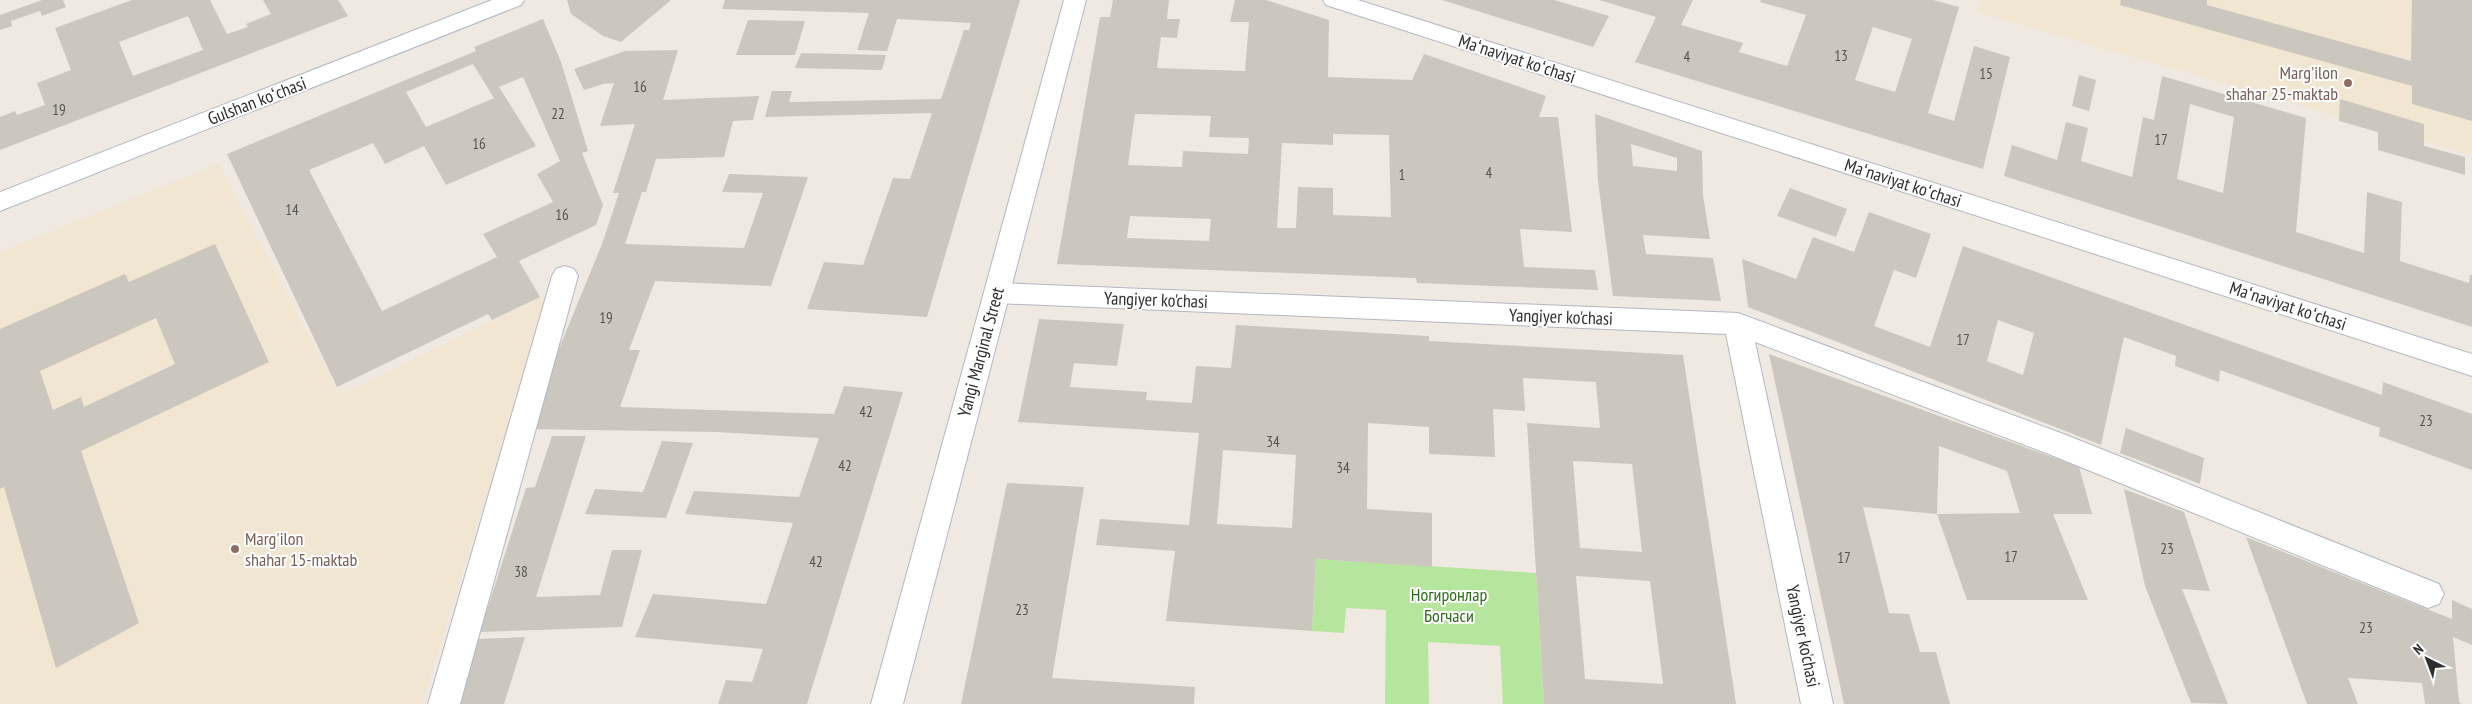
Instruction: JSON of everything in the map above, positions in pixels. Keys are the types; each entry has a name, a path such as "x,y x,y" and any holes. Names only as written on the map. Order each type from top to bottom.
{"street":[{"name":"Gulshan koʻchasi","path":"0,202 513,0"},
{"name":"Yangi Marginal Street","path":"887,704 1075,0"},
{"name":"Maʻnaviyat koʻchasi","path":"1334,0 2472,365"},
{"path":"444,704 565,276"},
{"name":"Yangiyer ko'chasi","path":"997,294 1738,324 1817,704"},
{"path":"1738,324 2056,444 2428,594"}],"shaded area":[{"name":"Marg'ilon shahar 25-maktab","path":"1981,0 2472,0 2472,155 1978,12"},
{"name":"Marg'ilon shahar 15-maktab","path":"219,164 340,395 548,294 422,704 0,704 0,252"}],"green space":[{"name":"Ногиронлар Богчаси","path":"1316,559 1536,573 1544,704 1503,704 1500,646 1428,642 1429,704 1385,704 1386,610 1346,608 1344,633 1312,631"}],"building":[{"path":"42,0 63,0 66,7 42,16 40,11 11,21 12,26 0,30 0,15"},
{"path":"132,0 210,0 227,34 248,27 246,24 271,14 263,0 338,0 348,16 0,150 0,117 15,111 17,115 45,105 37,83 71,70 55,28","holes":["188,16 203,50 133,76 119,42"]},
{"path":"567,0 671,0 621,42 603,36 571,14"},
{"path":"725,0 1020,0 927,317 807,309 824,262 863,265 893,178 910,179 932,113 765,117 772,91 792,91 789,102 941,99 964,30 969,30 971,23 897,19 887,51 857,50 869,13 722,9"},
{"path":"1113,0 1169,0 1167,19 1180,19 1177,38 1161,37 1157,68 1245,71 1249,22 1230,22 1235,0 1266,0 1329,20 1328,77 1412,80 1424,54 1546,96 1539,117 1558,117 1572,232 1520,229 1524,267 1595,270 1598,290 1417,283 1416,278 1057,264 1100,17 1110,17","holes":["1135,114 1211,116 1209,137 1249,138 1248,154 1183,151 1182,167 1128,165","1333,134 1389,135 1391,217 1333,215 1333,188 1298,187 1296,228 1277,228 1282,143 1333,145","1130,216 1211,219 1209,241 1127,238"]},
{"path":"1442,0 1554,0 1609,16 1593,47"},
{"path":"1599,0 1693,0 1681,25 1743,43 1739,52 1787,66 1806,15 1760,2 1761,0 1933,0 1959,7 1928,113 1954,121 1974,46 2010,57 1983,169 1635,62 1656,17","holes":["1873,27 1912,39 1895,92 1855,80"]},
{"path":"2121,0 2207,0 2207,5 2411,61 2412,0 2472,0 2472,121 2412,104 2412,86 2120,5"},
{"path":"543,19 561,62 588,151 582,153 603,205 596,225 519,261 540,297 492,320 488,314 337,387 227,154 476,51 474,47","holes":["473,64 494,98 426,127 406,92","523,77 560,161 537,174 553,202 483,234 497,257 382,311 309,170 373,143 385,164 424,146 446,185 536,146 499,87"]},
{"path":"748,20 805,21 795,55 736,55"},
{"path":"678,50 663,100 759,96 753,120 733,121 724,157 656,159 646,192 642,192 625,244 744,248 763,193 722,192 729,174 808,177 771,286 655,281 629,350 640,350 620,407 834,414 844,386 903,392 807,704 718,704 726,680 752,682 763,649 635,637 653,594 766,604 793,523 685,514 694,491 799,497 819,438 717,432 526,429 602,244 619,193 613,193 635,124 600,126 614,83 603,84 584,90 574,69 625,51"},
{"path":"801,53 886,55 882,70 795,68"},
{"path":"2079,75 2096,80 2089,111 2072,106"},
{"path":"2162,76 2306,118 2296,232 2364,253 2367,192 2402,202 2400,261 2469,283 2470,275 2472,275 2472,327 2004,176 2012,145 2057,160 2066,122 2088,128 2081,161 2132,177 2143,117 2154,120","holes":["2190,104 2234,117 2223,193 2177,179"]},
{"path":"2340,99 2424,124 2424,146 2465,157 2465,175 2378,150 2378,132 2339,121"},
{"path":"1595,114 1702,151 1703,195 1710,239 1643,235 1646,254 1713,258 1721,301 1613,296 1598,181","holes":["1631,144 1677,158 1677,171 1633,166"]},
{"path":"1790,188 1847,209 1836,237 1777,216"},
{"path":"1869,212 1931,234 1916,278 1894,270 1874,326 1930,347 1963,246 2382,395 2383,382 2472,414 2472,470 2379,436 2380,428 2220,370 2219,382 2175,366 2176,356 2124,337 2101,445 1748,307 1742,259 1796,279 1813,237 1854,252","holes":["1998,320 2034,333 2023,375 1987,361"]},
{"path":"215,244 269,362 81,451 139,623 56,668 4,487 0,489 0,329 125,274 129,282","holes":["156,318 175,364 84,407 81,397 53,410 40,371"]},
{"path":"1039,319 1124,324 1117,366 1074,363 1070,387 1147,392 1146,400 1192,403 1196,366 1231,368 1236,325 1429,336 1429,341 1683,355 1736,704 1544,704 1527,423 1600,428 1596,382 1523,378 1525,411 1493,409 1495,457 1429,454 1429,427 1368,423 1367,509 1432,513 1432,567 1316,559 1312,631 1166,621 1175,551 1096,545 1100,519 1189,525 1199,433 1018,422","holes":["1223,450 1296,455 1292,528 1217,524","1573,461 1632,464 1642,552 1580,548","1576,576 1650,581 1663,684 1585,679"]},
{"path":"1769,354 2079,467 2092,514 2053,514 2088,600 1967,600 1937,514 1863,507 1889,613 1909,614 1920,652 1936,652 1950,704 1844,704","holes":["1939,446 2007,471 2020,513 1937,514"]},
{"path":"2126,428 2204,458 2200,484 2120,453"},
{"path":"552,436 586,436 536,597 600,595 612,550 642,550 622,627 480,632 526,488 535,487"},
{"path":"662,441 693,443 666,518 585,514 595,489 643,492"},
{"path":"1007,483 1084,487 1052,678 1195,687 1194,704 961,704"},
{"path":"2124,489 2184,512 2210,591 2182,589 2228,704 2191,703 2145,586"},
{"path":"2246,537 2452,619 2452,600 2472,609 2472,645 2453,637 2459,702 2462,704 2425,704 2422,683 2348,678 2358,704 2307,704"},
{"path":"525,637 504,704 456,704 477,639"}],"place":[{"name":"Marg'ilon shahar 25-maktab","path":"2348,83"},
{"name":"Marg'ilon shahar 15-maktab","path":"235,549"}]}
